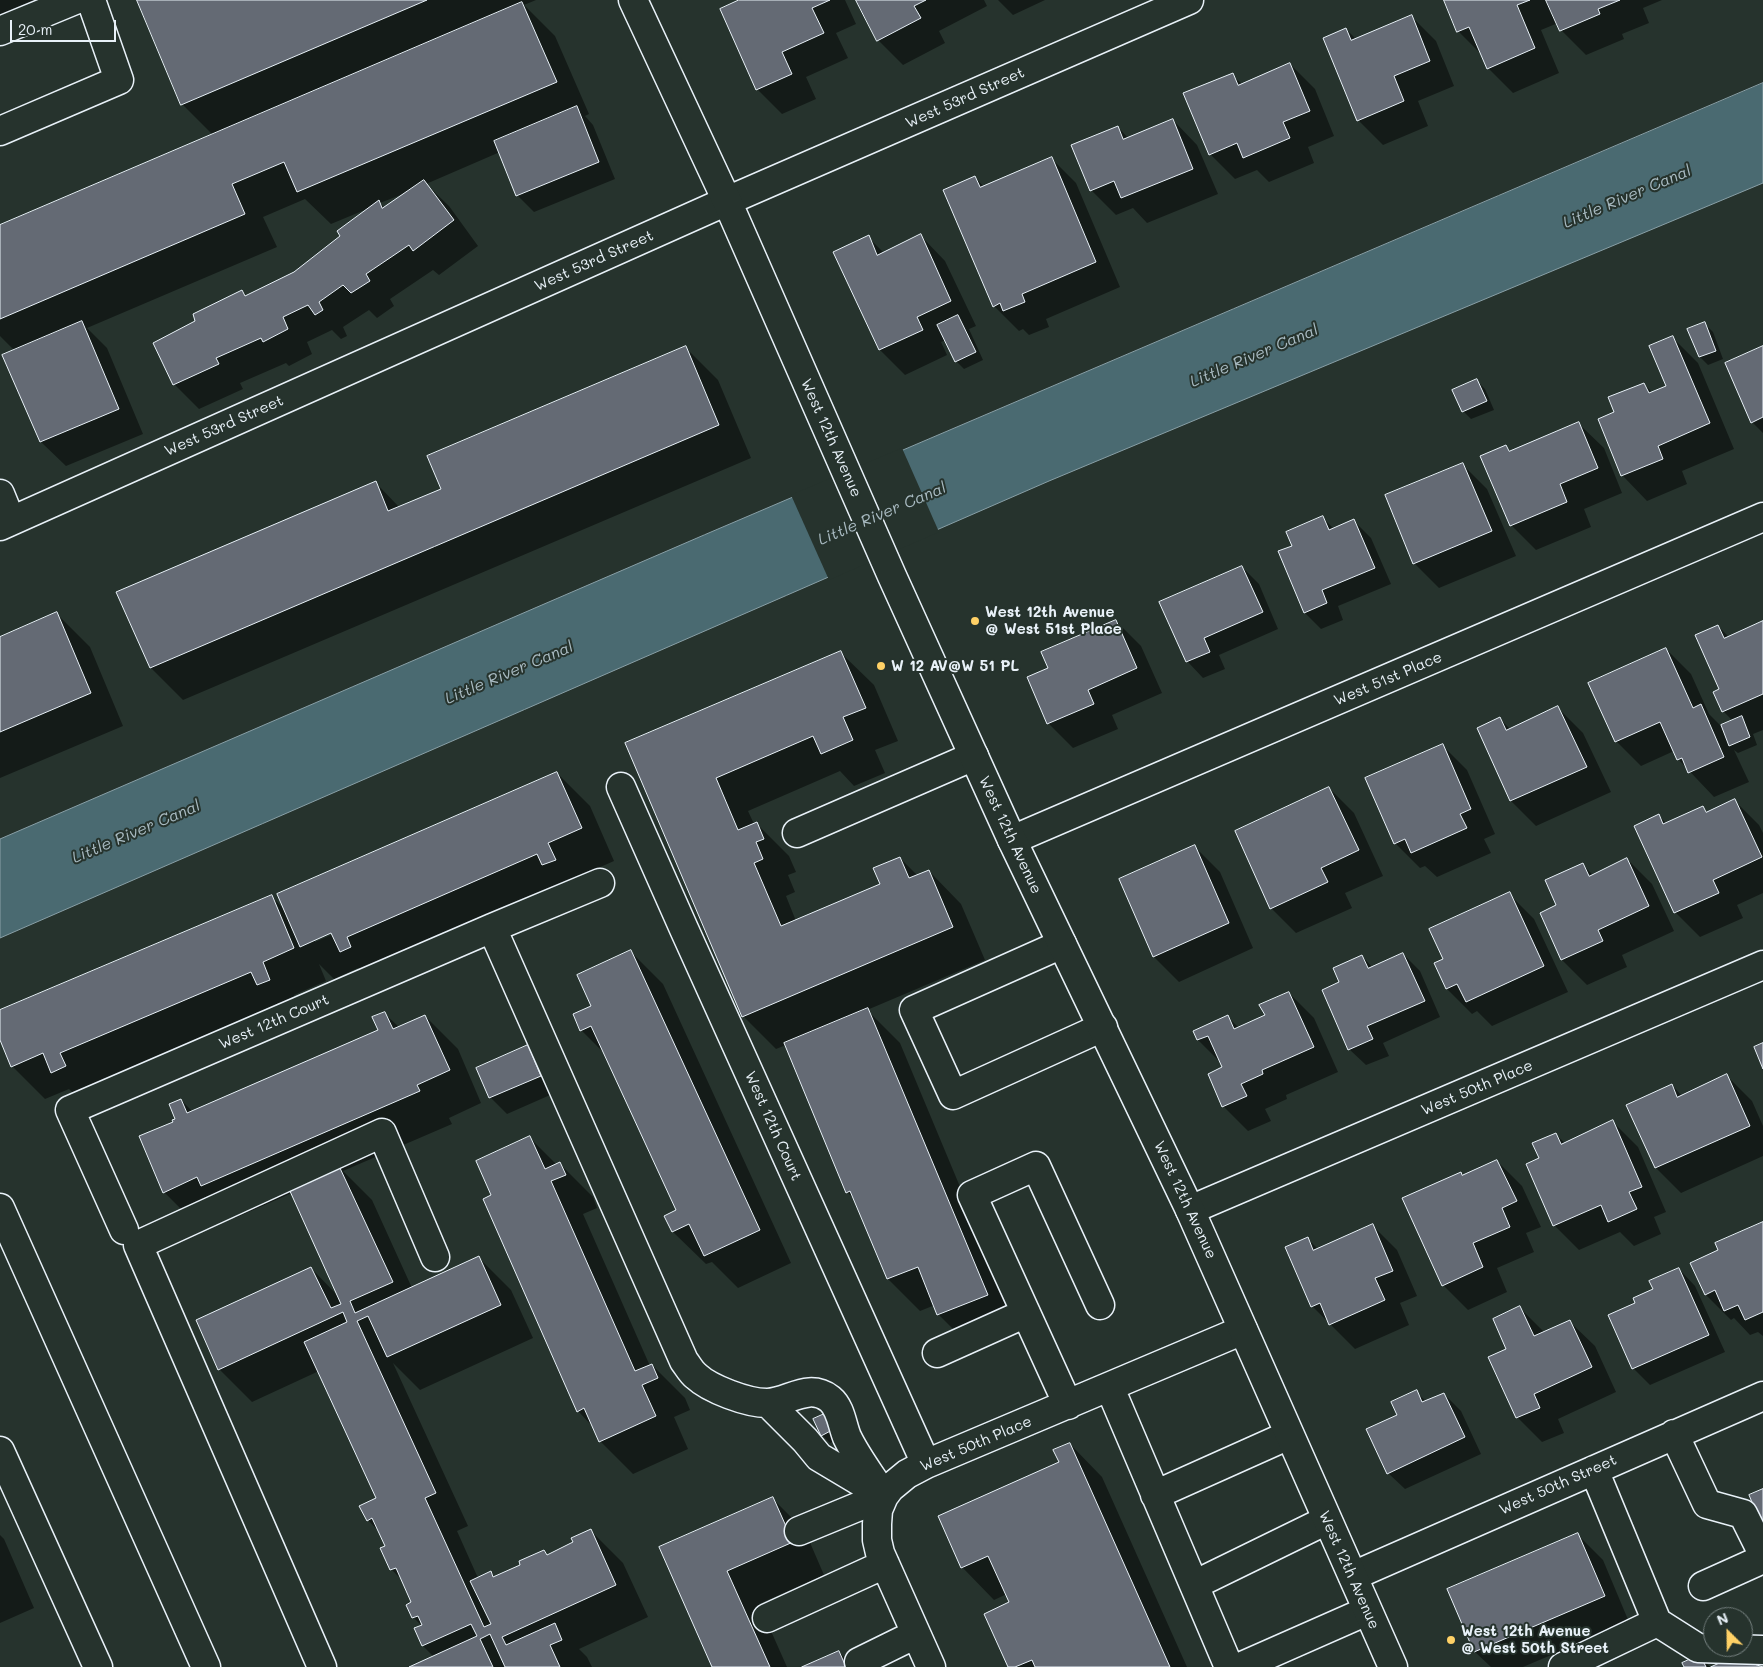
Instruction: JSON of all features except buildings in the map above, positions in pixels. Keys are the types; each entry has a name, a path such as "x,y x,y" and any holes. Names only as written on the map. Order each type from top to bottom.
{"street":[{"path":"0,31 75,0"},
{"path":"0,131 119,80 91,0"},
{"name":"West 12th Avenue","path":"633,0 727,202 840,460 1012,840 1190,1210 1392,1667"},
{"name":"West 53rd Street","path":"6,523 727,202 1189,0"},
{"path":"0,494 6,523"},
{"name":"West 51st Place","path":"1012,840 1763,517"},
{"path":"797,833 974,756"},
{"name":"West 12th Court","path":"621,787 926,1464"},
{"name":"West 12th Court","path":"124,1230 70,1110 600,883"},
{"path":"492,928 684,1361 695,1376 714,1389 744,1398 768,1403 805,1393 817,1394 830,1399 837,1410 847,1437 884,1496"},
{"path":"1062,944 914,1010 953,1095 1103,1027"},
{"name":"West 50th Place","path":"1190,1210 1763,965"},
{"path":"322,1667 138,1245 382,1133 434,1257"},
{"path":"1068,1405 972,1195 1036,1166 1100,1304"},
{"path":"0,1208 206,1667"},
{"path":"937,1353 1026,1313"},
{"name":"West 50th Place","path":"884,1496 898,1481 926,1464 1110,1388 1243,1330"},
{"path":"1110,1388 1228,1667"},
{"name":"West 50th Street","path":"1353,1576 1763,1396"},
{"path":"768,1403 819,1457 884,1496"},
{"path":"1674,1434 1708,1504 1743,1514 1763,1554"},
{"path":"1155,1495 1289,1435"},
{"path":"0,1451 98,1667"},
{"path":"1594,1470 1657,1622 1698,1648 1763,1650"},
{"path":"799,1531 884,1496"},
{"path":"884,1496 878,1510 877,1540 885,1564 931,1667"},
{"path":"1194,1585 1327,1520"},
{"path":"1703,1586 1763,1559"},
{"path":"767,1618 885,1564"},
{"path":"1240,1667 1367,1611"},
{"path":"1563,1667 1657,1622"},
{"path":"859,1662 916,1634"}],"water":[{"name":"Little River Canal","path":"1763,83 1763,183 1049,481 0,938 0,839 704,535"}],"pier":[{"path":"902,448 939,532 829,580 791,495"}],"place":[{"name":"West 12th Avenue @ West 51st Place","path":"975,621"},
{"name":"W 12 AV@W 51 PL","path":"881,666"},
{"name":"West 12th Avenue @ West 50th Street","path":"1451,1640"}]}
